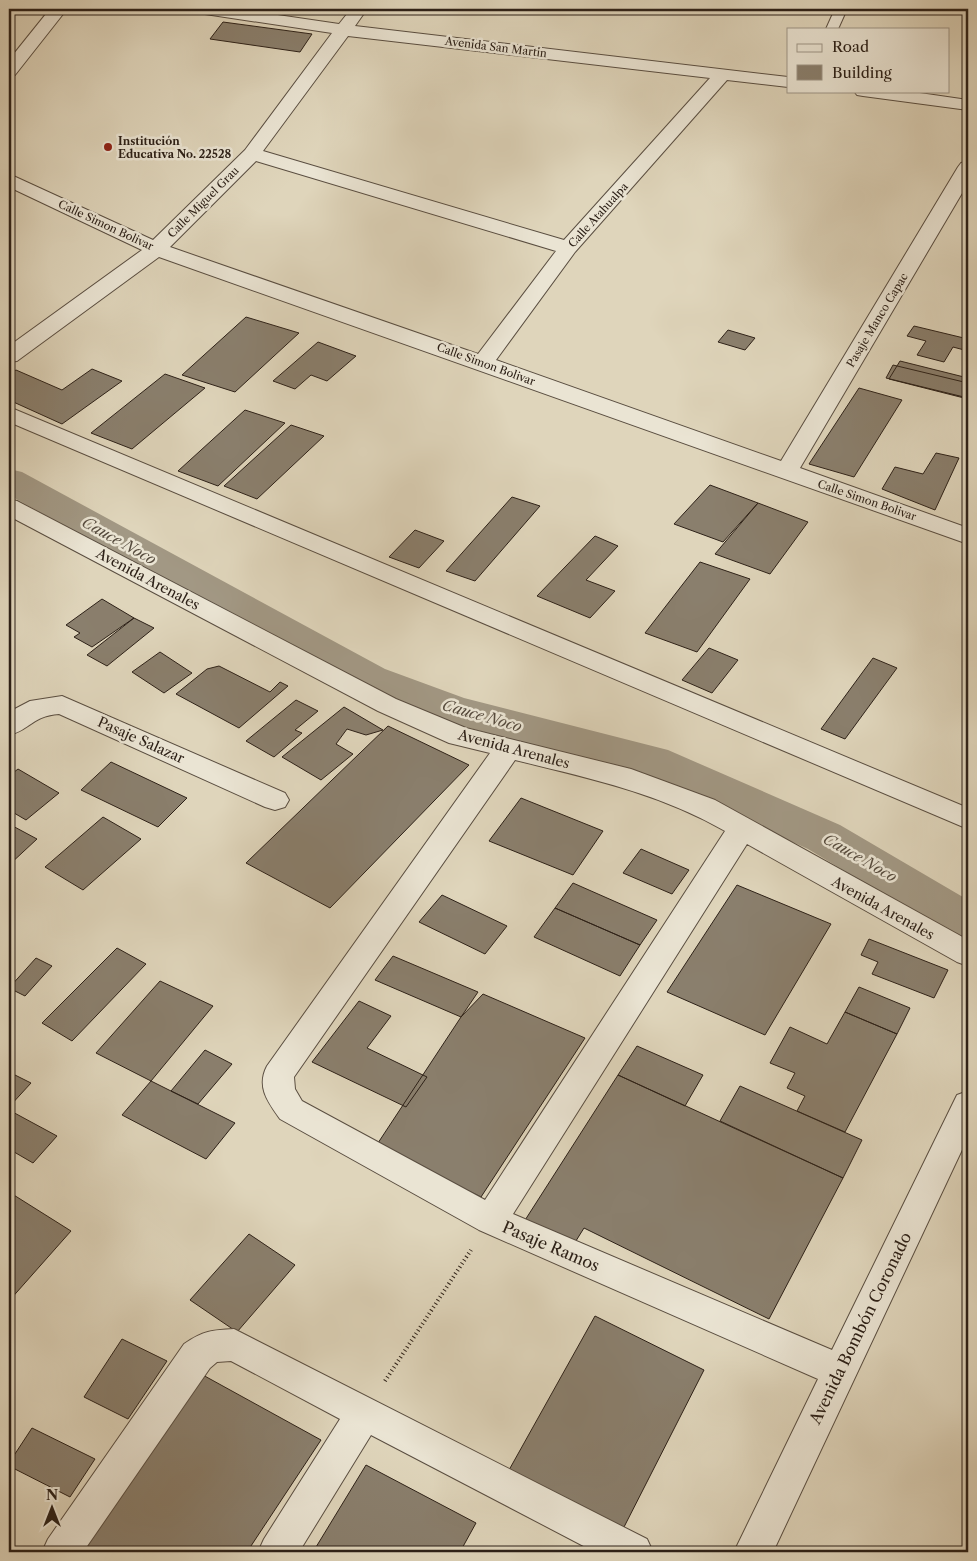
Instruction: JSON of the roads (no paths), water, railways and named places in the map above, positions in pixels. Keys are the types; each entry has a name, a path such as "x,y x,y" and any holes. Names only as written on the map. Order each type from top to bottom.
{"street":[{"path":"9,71 60,9"},
{"name":"Avenida San Martin","path":"205,9 345,30 787,82"},
{"name":"Calle Miguel Grau","path":"9,356 156,249 252,154 360,9"},
{"name":"Calle Atahualpa","path":"483,363 568,248 722,74"},
{"path":"870,92 968,105"},
{"path":"252,154 568,248"},
{"name":"Pasaje Manco Capac","path":"786,472 968,167"},
{"name":"Calle Simon Bolivar","path":"9,180 156,249 968,536"},
{"path":"9,414 968,819"},
{"name":"Avenida Arenales","path":"9,506 387,704 459,736 631,779 705,807 968,954"},
{"name":"Pasaje Salazar","path":"9,726 22,715 40,706 62,704 275,800"},
{"name":"Pasaje Ramos","path":"508,749 278,1075 279,1092 291,1110 491,1220 840,1371"},
{"path":"491,1220 742,828"},
{"name":"Avenida Bombón Coronado","path":"753,1552 968,1104"},
{"path":"61,1552 197,1356 211,1346 234,1345 634,1552"},
{"path":"277,1552 364,1413"}],"lane":[{"path":"832,28 841,9"}],"waterway":[{"name":"Cauce Noco","path":"9,480 370,679 454,710 653,761 824,837 968,922"}],"place":[{"name":"Institución Educativa No. 22528","path":"108,147"}]}
